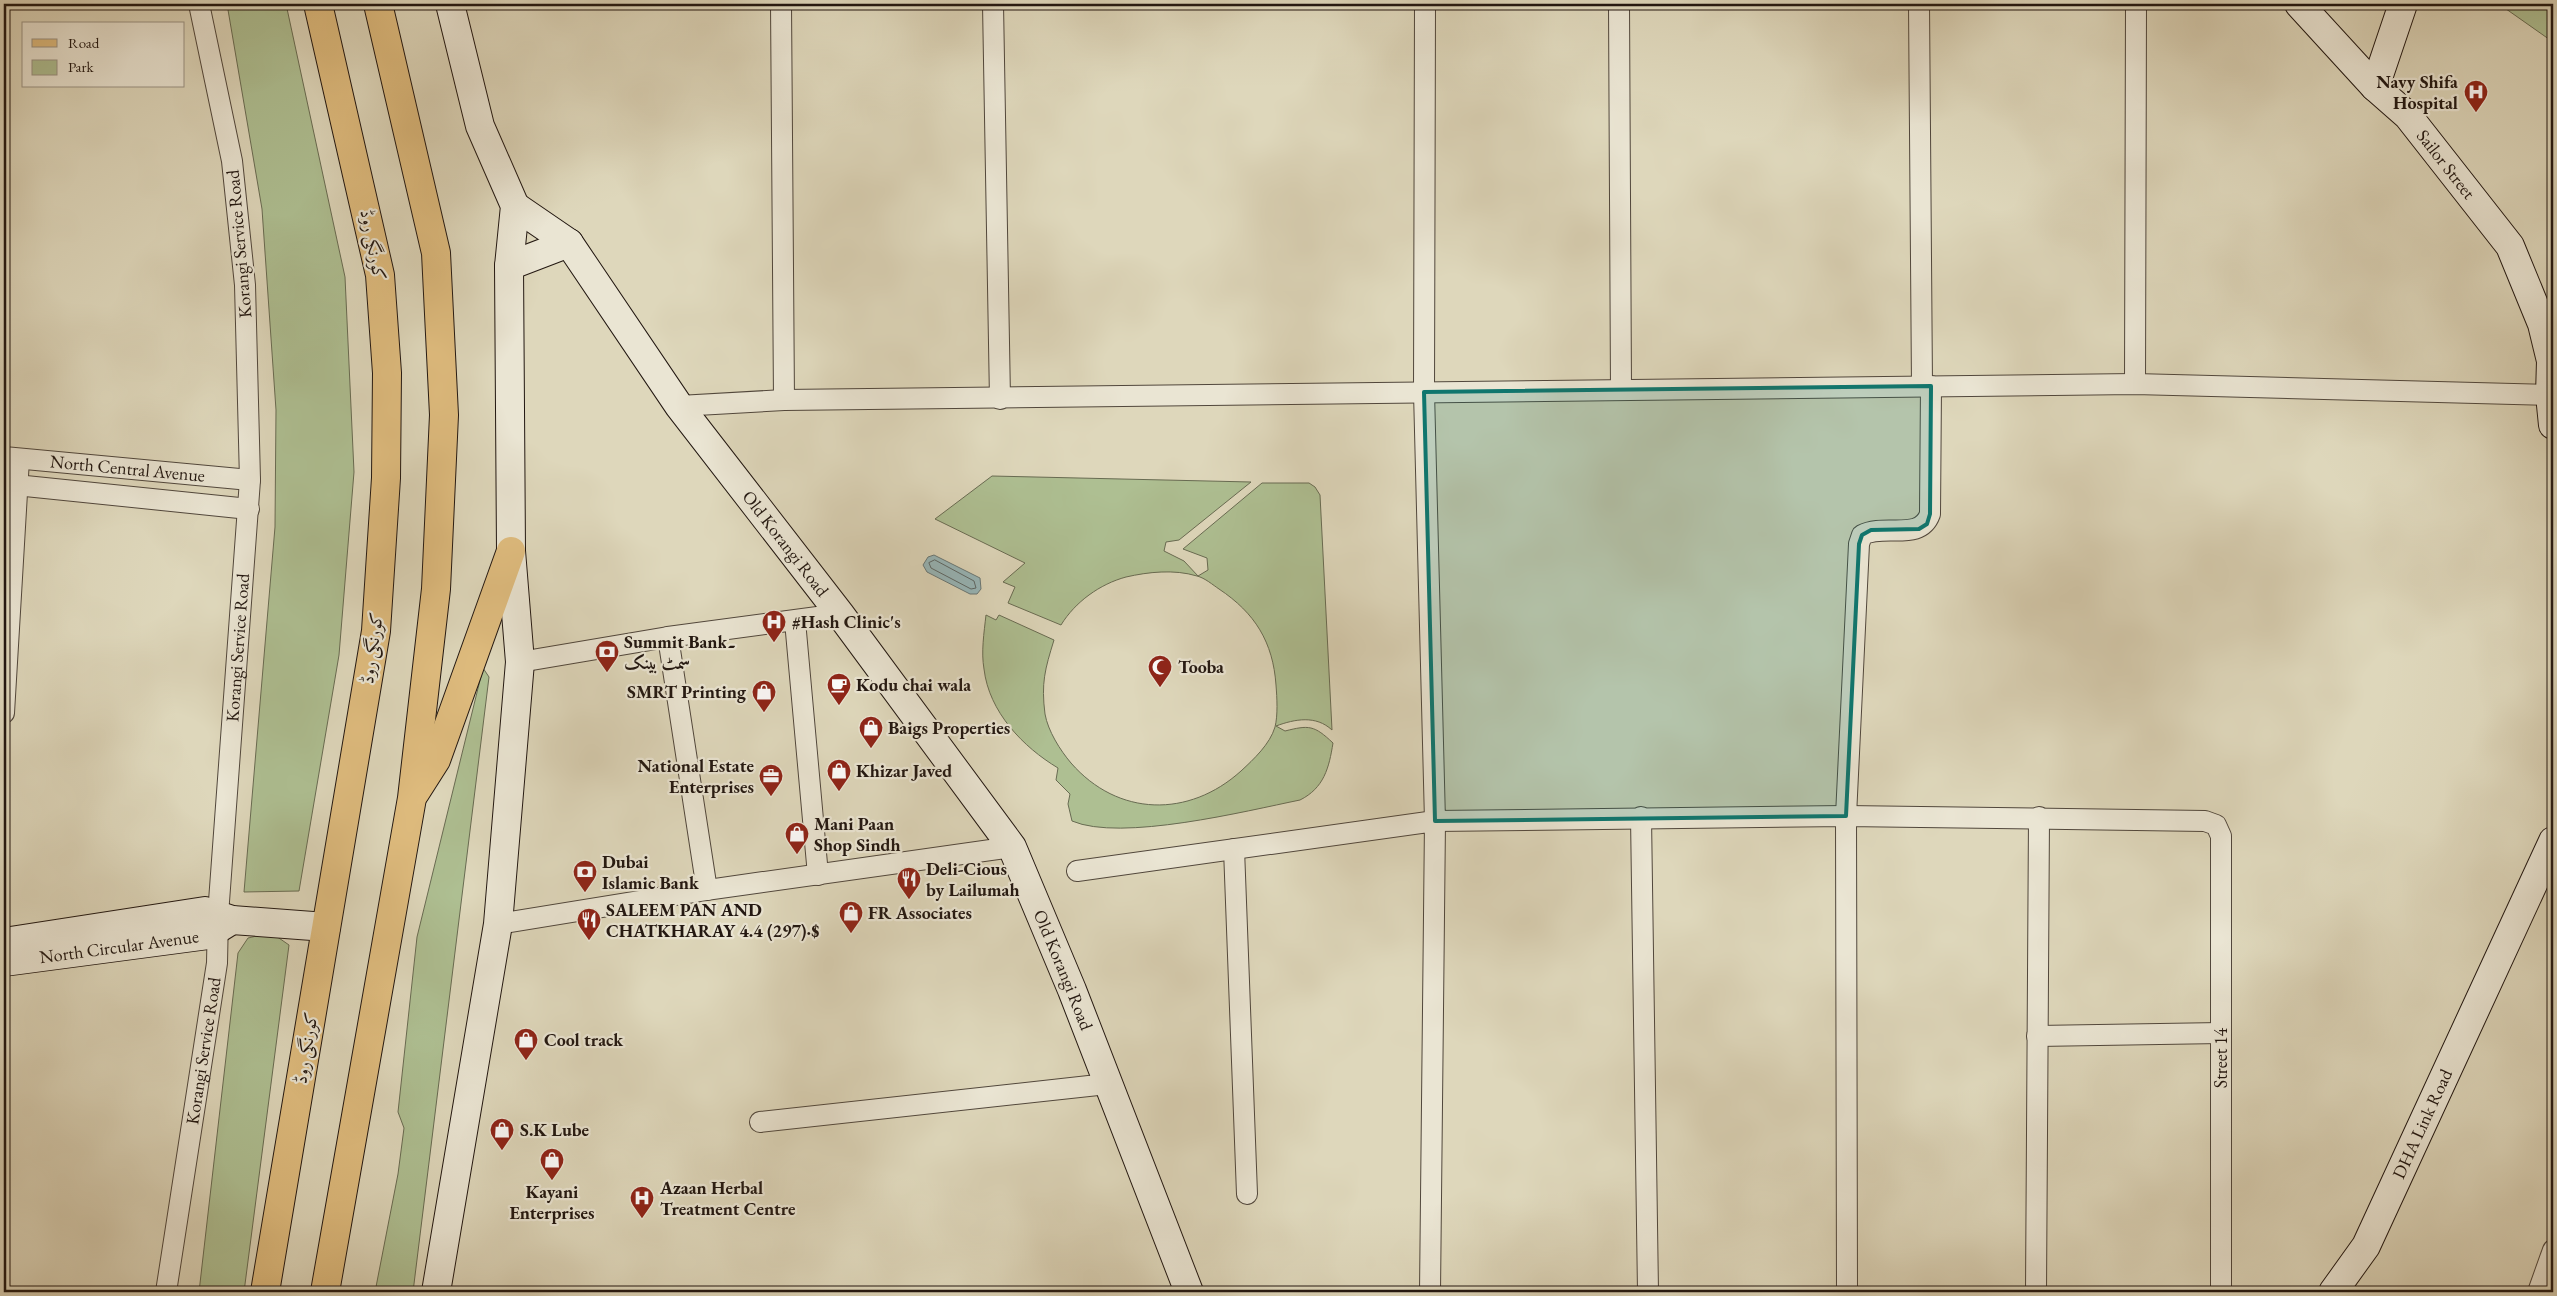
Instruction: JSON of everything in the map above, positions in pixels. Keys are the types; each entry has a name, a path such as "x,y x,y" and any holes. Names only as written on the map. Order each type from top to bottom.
{"main road":[{"name":"کورنگی روڈ","path":"265,1292 376,631 386,478 387,373 380,275 318,4"},
{"path":"325,1292 412,798 436,589 444,415 436,253 378,4"},
{"path":"412,798 436,760 511,551"}],"street":[{"name":"Korangi Service Road","path":"166,1292 223,921 250,480 245,285 232,161 199,4"},
{"path":"436,1292 498,924 520,662 511,551 509,266 515,206 480,126 450,4"},
{"path":"782,4 784,400"},
{"path":"993,4 1000,399"},
{"path":"1424,4 1424,392 1435,821 1430,1292"},
{"path":"1619,4 1621,390"},
{"path":"1847,1292 1846,816 1859,544 1862,535 1871,530 1919,529 1927,524 1930,514 1919,4"},
{"path":"2135,384 2136,4"},
{"name":"Sailor Street","path":"2299,4 2375,87 2408,116 2510,246 2542,324 2552,363 2550,395 2553,425"},
{"path":"2375,87 2403,4"},
{"name":"Old Korangi Road","path":"515,206 570,243 679,406 840,614 1012,847 1072,990 1189,1292"},
{"path":"509,266 570,243"},
{"path":"679,406 784,400 1000,399 2135,384 2550,395"},
{"name":"North Central Avenue","path":"11,458 250,480"},
{"path":"4,713 11,458"},
{"name":"North Central Avenue","path":"11,484 249,509"},
{"path":"520,662 668,637 840,614"},
{"path":"795,621 818,875"},
{"path":"668,637 707,890"},
{"path":"1641,817 1648,1292"},
{"path":"1076,871 1435,821 1641,817 2039,817 2036,1292"},
{"name":"Street 14","path":"2039,817 2204,821 2216,826 2221,836 2220,1292"},
{"path":"498,924 707,890 1012,847"},
{"path":"1234,849 1247,1194"},
{"name":"DHA Link Road","path":"2333,1292 2366,1246 2551,852"},
{"name":"North Circular Avenue","path":"4,942 205,911 223,921 326,927"},
{"name":"North Circular Avenue","path":"4,962 208,935 223,921"},
{"path":"2037,1036 2221,1034"},
{"path":"760,1122 1107,1084"},
{"path":"2538,1292 2553,1250"}],"highlighted area":[{"path":"1931,386 1930,514 1927,524 1919,529 1871,530 1862,535 1859,544 1846,816 1435,821 1424,392"}],"green space":[{"path":"227,4 286,4 345,277 354,472 339,655 299,891 244,892 275,527 276,410 262,209"},
{"path":"2499,4 2553,4 2553,42"},
{"path":"992,476 1251,482 1179,540 1166,542 1164,551 1184,561 1198,576 1208,570 1207,558 1183,549 1262,483 1309,483 1315,487 1320,495 1332,730 1326,725 1312,720 1298,720 1276,726 1285,731 1306,727 1311,728 1321,733 1333,743 1327,769 1315,790 1300,800 1184,822 1121,828 1094,827 1072,821 1068,804 1070,794 1056,780 1058,768 1032,750 1021,739 1000,714 993,700 987,685 983,663 986,615 996,620 999,615 1054,640 1048,659 1043,693 1045,714 1055,740 1071,763 1090,781 1110,794 1132,802 1154,805 1177,803 1199,797 1221,786 1241,771 1256,756 1273,733 1275,727 1277,701 1271,655 1260,630 1243,608 1232,598 1200,577 1179,572 1134,575 1107,584 1089,595 1073,609 1061,625 1008,603 1015,587 1003,582 1025,563 935,519"},
{"path":"483,668 489,677 413,1292 375,1292 398,1174 404,1128 398,1112 417,937"},
{"path":"261,935 276,936 289,945 244,1292 199,1292 238,953 248,938"}],"water":[{"path":"934,555 980,578 981,589 977,594 970,594 927,572 923,565 928,557"}],"place":[{"name":"Navy Shifa Hospital","path":"2476,113"},
{"name":"#Hash Clinic's","path":"774,643"},
{"name":"Summit Bank۔ سمٹ بینک","path":"607,673"},
{"name":"Tooba","path":"1160,688"},
{"name":"Kodu chai wala","path":"839,706"},
{"name":"SMRT Printing","path":"764,713"},
{"name":"Baigs Properties","path":"871,749"},
{"name":"Khizar Javed","path":"839,792"},
{"name":"National Estate Enterprises","path":"771,797"},
{"name":"Mani Paan Shop Sindh","path":"797,855"},
{"name":"Dubai Islamic Bank","path":"585,893"},
{"name":"Deli-Cious by Lailumah","path":"909,900"},
{"name":"FR Associates","path":"851,934"},
{"name":"SALEEM PAN AND CHATKHARAY 4.4 (297)·$","path":"589,941"},
{"name":"Cool track","path":"526,1061"},
{"name":"S.K Lube","path":"502,1151"},
{"name":"Kayani Enterprises","path":"552,1181"},
{"name":"Azaan Herbal Treatment Centre","path":"642,1219"}]}
